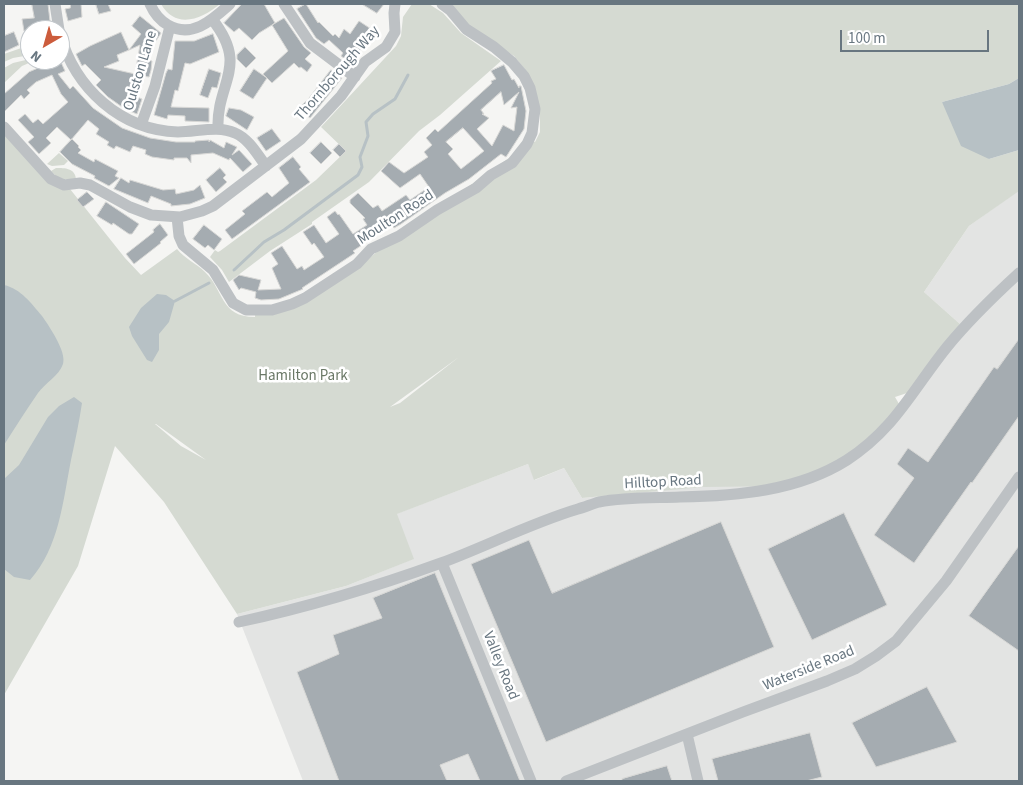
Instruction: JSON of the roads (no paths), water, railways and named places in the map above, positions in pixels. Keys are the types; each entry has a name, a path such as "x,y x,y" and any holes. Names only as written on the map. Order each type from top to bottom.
{"street":[{"path":"55,4 57,20"},
{"path":"150,4 158,17 170,26 177,29 190,30 200,27 230,4"},
{"path":"284,4 310,44 355,77"},
{"name":"Thornborough Way","path":"4,127 54,181 64,185 86,184 142,212 152,215 177,217 202,211 216,204 266,166 306,133 337,100 368,60 386,47 392,38 395,29 395,4"},
{"name":"Moulton Road","path":"177,217 179,236 183,245 214,270 233,303 246,310 272,310 305,298 354,266 371,249 399,236 512,163 528,144 532,133 535,110 530,88 524,76 512,62 494,47 466,29 450,10 442,4"},
{"path":"212,19 226,38 230,66 228,81 219,109 218,129"},
{"name":"Oulston Lane","path":"141,125 155,86 170,26"},
{"path":"70,62 93,95 115,112 141,125 176,132 218,129 232,132 244,138 266,166"},
{"name":"Hilltop Road","path":"239,622 357,592 442,563 564,513 599,502 649,498 700,497 772,489 802,482 846,460 872,442 912,397 929,370 949,345 1019,273"},
{"name":"Waterside Road","path":"566,781 855,669 896,641 946,581 1019,477"},
{"name":"Valley Road","path":"442,563 531,781"},
{"path":"687,734 698,781"}],"waterway":[{"path":"234,270 264,242 284,230 358,175 362,167 360,157 368,136 366,122 373,114 395,99 408,75"},
{"path":"175,301 209,283"}],"park label":[{"name":"Hamilton Park","path":"303,377"}]}
